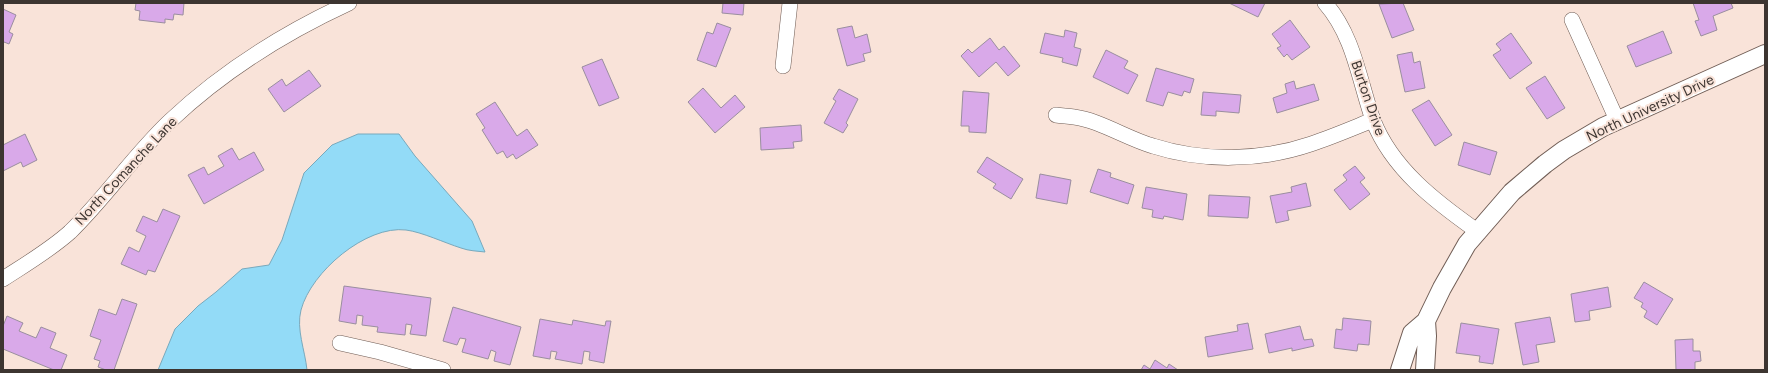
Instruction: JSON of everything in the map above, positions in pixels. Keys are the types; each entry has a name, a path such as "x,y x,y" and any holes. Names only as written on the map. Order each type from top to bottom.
{"street":[{"name":"North Comanche Lane","path":"3,278 51,248 70,232 149,142 170,121 216,82 266,47 299,28 350,3"},
{"path":"783,66 790,3"},
{"name":"Burton Drive","path":"1325,3 1342,27 1350,44 1373,120 1389,150 1404,170 1420,187 1478,231"},
{"path":"1572,20 1617,120"},
{"name":"North University Drive","path":"1400,370 1412,333 1426,321 1455,264 1478,231 1512,192 1564,150 1617,120 1765,54"},
{"path":"1056,115 1075,117 1092,122 1134,140 1155,147 1189,154 1230,157 1273,154 1293,149 1373,120"},
{"name":"North University Drive","path":"1425,370 1427,336 1426,321"},
{"path":"340,343 380,352 420,367 443,370"}],"water":[{"path":"358,134 399,134 415,156 472,221 485,252 464,249 426,235 406,230 390,230 374,235 358,243 342,254 316,281 307,295 301,310 300,325 301,340 307,370 158,370 175,329 198,306 242,269 269,265 282,240 304,173 332,145"}],"building":[{"path":"136,3 184,3 183,15 174,14 173,20 165,19 165,23 139,20 140,11 135,10"},
{"path":"723,3 744,3 743,15 722,13"},
{"path":"1229,3 1265,3 1258,17"},
{"path":"1403,3 1414,30 1392,38 1379,4"},
{"path":"1693,3 1731,3 1733,8 1713,16 1717,30 1701,36 1695,21 1699,20"},
{"path":"3,9 16,15 9,32 13,34 9,44 4,42 3,45"},
{"path":"1290,20 1310,47 1292,60 1287,54 1284,57 1277,48 1281,46 1272,34"},
{"path":"717,23 731,28 716,67 697,60 707,32 713,34"},
{"path":"852,26 855,38 867,34 871,52 863,54 865,61 847,66 837,29"},
{"path":"1065,30 1077,33 1074,47 1081,49 1077,66 1062,62 1063,58 1040,53 1045,33 1064,37"},
{"path":"1663,31 1672,53 1636,67 1627,46"},
{"path":"1511,33 1532,63 1510,79 1493,55 1501,50 1496,44"},
{"path":"990,38 999,50 1004,46 1020,66 1008,76 996,62 979,77 961,56 968,49 972,53"},
{"path":"1106,50 1128,61 1124,68 1138,75 1128,94 1093,77"},
{"path":"1412,52 1414,63 1420,61 1425,88 1405,92 1397,55"},
{"path":"602,59 619,98 599,106 582,67"},
{"path":"1156,68 1194,79 1190,93 1184,91 1182,96 1168,92 1163,106 1146,101"},
{"path":"309,70 321,86 284,112 268,89 282,79 286,86"},
{"path":"1545,76 1565,108 1547,119 1526,88"},
{"path":"1294,81 1296,89 1314,84 1319,100 1277,113 1273,98 1287,93 1285,84"},
{"path":"703,88 721,108 735,95 745,107 715,133 688,102"},
{"path":"839,89 858,99 846,123 848,125 843,133 824,123 836,101 833,99"},
{"path":"963,91 989,93 986,133 969,132 969,126 961,126"},
{"path":"1203,92 1241,95 1239,113 1216,111 1216,116 1201,115"},
{"path":"1429,100 1452,135 1435,146 1412,110"},
{"path":"495,102 517,136 527,129 538,145 516,159 513,154 507,158 503,151 497,154 482,130 485,128 476,114"},
{"path":"801,125 802,141 793,142 794,148 761,150 760,128"},
{"path":"25,134 37,160 23,167 21,162 3,171 3,145"},
{"path":"1464,142 1497,152 1490,175 1458,165"},
{"path":"232,148 239,160 254,152 264,170 204,204 188,175 204,167 208,175 224,166 218,156"},
{"path":"987,157 1023,179 1011,199 993,188 996,184 977,172"},
{"path":"1355,166 1365,178 1360,182 1370,194 1350,210 1334,190 1347,180 1343,175"},
{"path":"1098,169 1111,173 1110,177 1134,185 1128,204 1090,192"},
{"path":"1040,174 1071,180 1067,204 1036,198"},
{"path":"1306,183 1311,206 1287,211 1289,220 1276,223 1270,196 1292,192 1291,187"},
{"path":"1146,187 1187,194 1183,220 1164,216 1163,219 1152,217 1153,210 1142,208"},
{"path":"1209,195 1250,197 1248,218 1208,216"},
{"path":"163,209 180,216 155,272 148,270 146,275 121,264 129,247 139,252 146,236 136,231 143,216 157,222"},
{"path":"1644,282 1673,299 1657,325 1644,317 1647,311 1641,307 1643,303 1634,298"},
{"path":"344,286 431,298 426,336 410,334 412,325 406,324 405,335 377,332 378,327 362,325 363,316 357,315 356,324 339,321"},
{"path":"1608,287 1611,307 1589,311 1590,320 1575,322 1571,294"},
{"path":"122,299 137,304 114,370 106,370 98,367 100,361 94,359 101,340 90,336 99,309 116,315"},
{"path":"453,307 521,327 510,365 494,361 496,352 491,350 488,359 462,352 466,339 460,338 457,345 443,341"},
{"path":"7,316 23,323 19,331 36,338 41,327 56,333 50,348 67,355 61,370 54,370 3,349 3,326"},
{"path":"1550,317 1555,342 1536,345 1539,362 1523,365 1515,323"},
{"path":"1343,318 1371,321 1369,345 1358,344 1357,351 1334,348 1336,329 1342,330"},
{"path":"540,319 572,325 573,320 605,326 606,321 611,321 604,363 589,360 590,352 584,351 582,364 555,359 557,352 551,351 550,359 533,356"},
{"path":"1248,323 1253,349 1208,357 1205,337 1238,331 1237,325"},
{"path":"1461,323 1499,329 1493,364 1479,362 1480,356 1456,353"},
{"path":"1300,326 1304,340 1312,339 1314,346 1292,351 1292,348 1269,353 1265,334"},
{"path":"1693,339 1693,351 1700,351 1701,361 1695,362 1695,370 1676,370 1675,340"},
{"path":"1155,360 1167,368 1169,364 1178,370 1141,370 1144,365 1150,369"}]}
